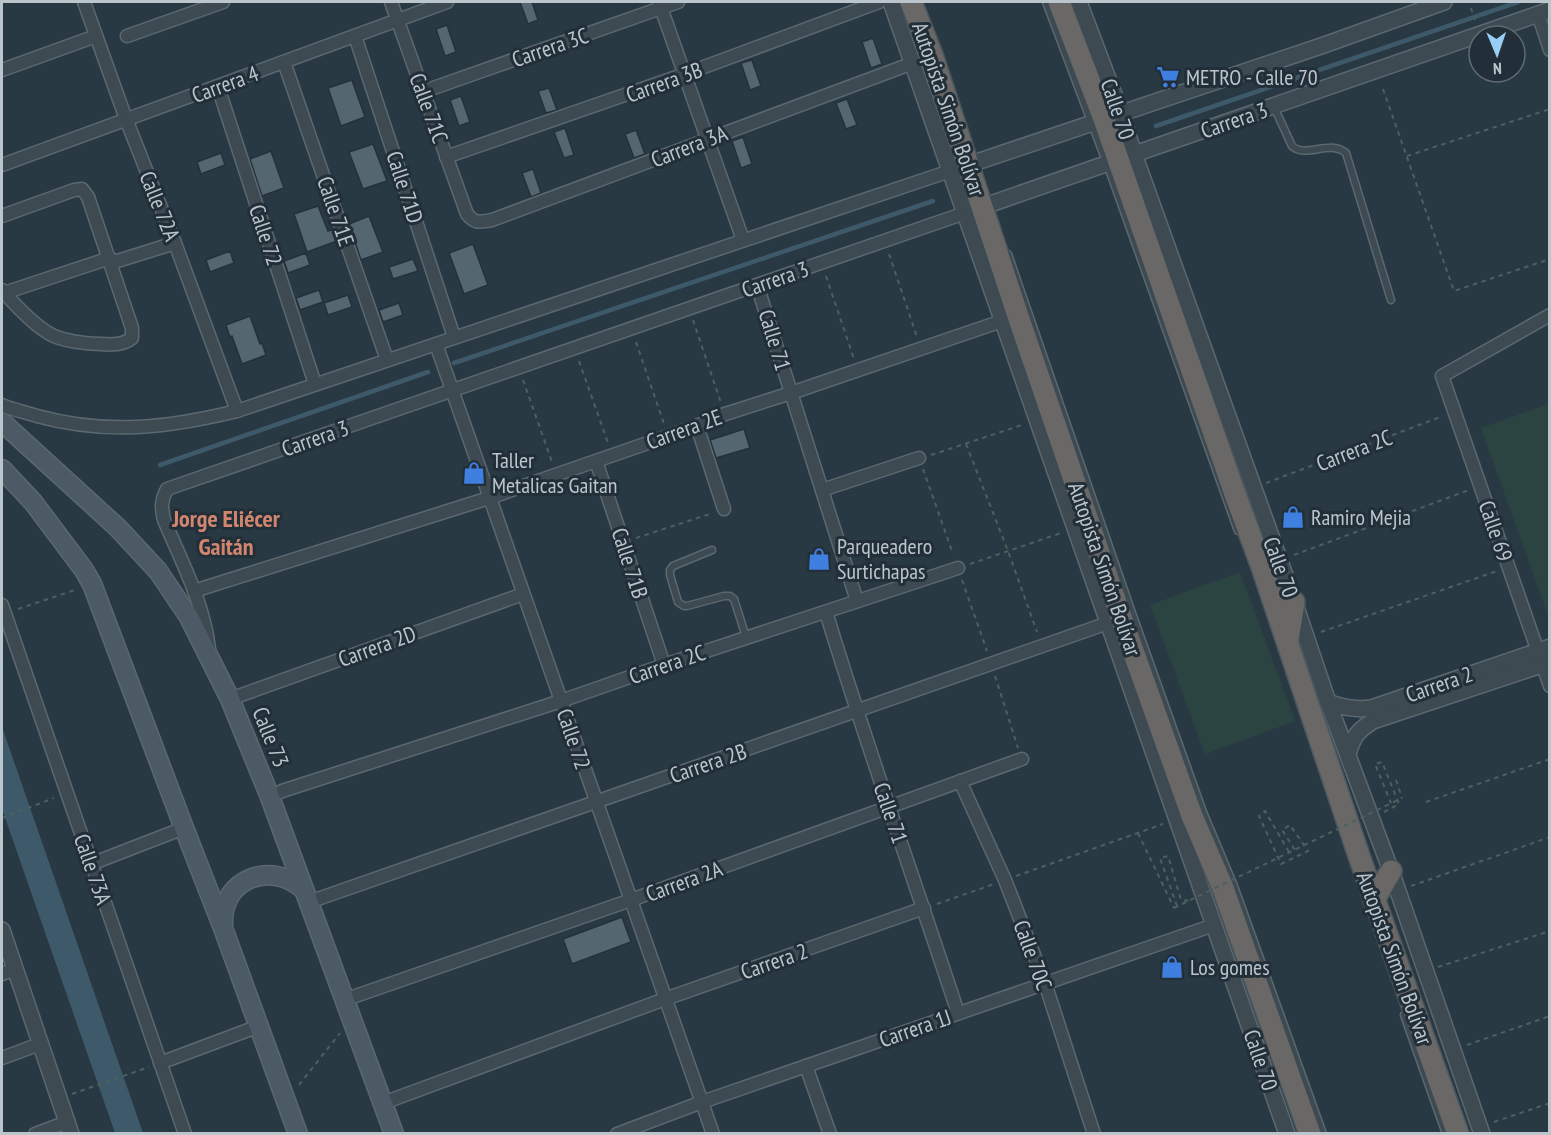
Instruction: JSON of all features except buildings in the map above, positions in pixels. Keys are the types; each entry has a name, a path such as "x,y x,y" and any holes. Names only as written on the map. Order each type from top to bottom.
{"highway":[{"name":"Autopista Simón Bolívar","path":"911,2 932,55 984,206 1018,316 1129,639 1192,816 1223,888 1310,1134"},
{"name":"Autopista Simón Bolívar","path":"1059,2 1105,119 1234,494 1270,564 1297,640 1359,856 1458,1134"},
{"path":"1270,564 1292,597 1297,640"},
{"path":"1171,821 1223,888"},
{"path":"1359,856 1392,875 1374,900"}],"main road":[{"name":"Calle 73","path":"2,422 118,528 158,571 189,617 230,699 270,797 394,1134"},
{"path":"2,469 33,502 92,584 223,928 298,1134"},
{"path":"223,928 223,914 227,900 249,879 263,875 278,875 292,881 306,896"}],"street":[{"name":"Calle 72A","path":"84,2 237,411"},
{"path":"127,36 223,2"},
{"name":"Calle 71C","path":"391,2 467,214"},
{"name":"Carrera 4","path":"2,165 447,2"},
{"name":"Carrera 3C","path":"422,92 660,5 678,2"},
{"name":"Carrera 3B","path":"447,157 685,75 879,2"},
{"path":"891,2 912,63 969,164"},
{"name":"Calle 70","path":"1079,2 1105,119"},
{"name":"Carrera 3","path":"2,405 58,422 94,427 130,428 166,425 237,411 1324,45 1444,2"},
{"path":"660,5 743,240"},
{"path":"1544,12 1550,50"},
{"name":"Carrera 3","path":"210,657 207,633 194,591 164,520 163,497 167,489 1544,12"},
{"path":"2,70 96,36"},
{"name":"Calle 71D","path":"355,36 454,338"},
{"name":"Calle 71E","path":"284,62 387,360"},
{"name":"Carrera 3A","path":"467,214 472,220 480,222 492,220 912,63"},
{"name":"Calle 72","path":"218,87 315,384"},
{"name":"Calle 70","path":"1119,159 1253,488 1270,564"},
{"path":"2,216 74,190 82,189 88,197 110,261 132,328 132,338 128,342 106,345 85,344 51,335 19,310 3,291 110,261 175,243"},
{"name":"Calle 70","path":"984,206 1002,321 1108,623 1171,821 1214,925 1287,1134"},
{"name":"Calle 71","path":"757,285 857,601"},
{"name":"Calle 69","path":"1550,315 1442,376 1508,567 1545,656 1550,686"},
{"name":"Carrera 2E","path":"194,591 489,498 725,414 1002,321"},
{"name":"Calle 72","path":"435,344 713,1134"},
{"path":"696,426 724,509"},
{"path":"822,490 919,458"},
{"name":"Calle 71B","path":"596,461 664,665"},
{"name":"Carrera 2C","path":"270,797 282,791 561,701 746,637 958,568"},
{"name":"Carrera 2D","path":"230,699 524,594"},
{"name":"Calle 73A","path":"3,609 185,1134"},
{"name":"Calle 71","path":"826,612 856,711 958,1013"},
{"name":"Carrera 2B","path":"306,896 596,802 1108,623"},
{"path":"1297,640 1328,702 1348,754 1481,1130"},
{"name":"Carrera 2","path":"1328,702 1342,708 1356,710 1371,708 1545,656"},
{"name":"Carrera 2","path":"1348,754 1352,739 1361,728 1373,721 1545,656"},
{"name":"Carrera 2A","path":"344,1000 631,900 1022,759"},
{"name":"Calle 70C","path":"960,781 1005,880 1045,983 1094,1134"},
{"path":"91,864 184,828"},
{"name":"Carrera 2","path":"383,1103 665,999 924,908"},
{"name":"Carrera 1J","path":"617,1134 702,1102 1214,925"},
{"path":"2,930 8,971 40,1044 69,1128 35,1134"},
{"path":"160,1063 259,1026"},
{"path":"2,1058 40,1044"},
{"path":"806,1066 830,1134"}],"lane":[{"path":"919,2 964,130"},
{"path":"1046,2 1105,119"},
{"path":"1273,106 1295,149 1300,151 1331,147 1340,148 1346,153 1391,300"},
{"path":"1119,159 1221,487 1241,539"},
{"path":"1006,247 1203,812 1234,886 1323,1134"},
{"path":"712,550 673,566 670,570 678,602 687,606 730,596 734,599 746,637"},
{"path":"1401,1004 1446,1134"}],"path":[{"path":"1471,8 1475,24"},
{"path":"1383,89 1454,291 1550,259"},
{"path":"1407,156 1550,109"},
{"path":"884,241 921,348"},
{"path":"821,262 858,370"},
{"path":"688,309 725,414"},
{"path":"631,328 668,435"},
{"path":"575,348 612,454"},
{"path":"519,367 556,473"},
{"name":"Carrera 2C","path":"1253,488 1454,412"},
{"path":"1022,759 992,664 919,458 1025,424"},
{"path":"966,443 1042,646"},
{"path":"1270,564 1480,486"},
{"path":"623,542 724,509"},
{"path":"958,568 1064,532"},
{"path":"1297,640 1508,567"},
{"path":"3,609 92,584"},
{"path":"1426,802 1550,759"},
{"path":"1391,803 1375,764 1382,762 1399,804"},
{"path":"1138,833 1174,908 1402,798 1396,780"},
{"path":"2,818 68,793"},
{"path":"1289,852 1265,811 1259,816 1281,864 1308,851 1290,825 1282,830 1295,850"},
{"path":"924,908 1171,821"},
{"path":"1392,875 1550,837"},
{"path":"1177,906 1161,858 1168,856 1181,900"},
{"path":"1425,971 1550,931"},
{"path":"1452,1049 1550,1016"},
{"path":"293,1092 343,1030"},
{"path":"79,1092 134,1072"},
{"path":"1481,1130 1550,1103"}],"green space":[{"path":"1550,404 1549,618 1481,428"},
{"path":"1240,572 1295,721 1205,754 1150,605"}],"water":[{"path":"2,727 143,1133 115,1133 2,809"}],"waterway":[{"path":"1156,126 1518,2"},
{"path":"454,363 933,201"},
{"path":"160,465 428,372"}],"place":[{"name":"METRO - Calle 70","path":"1168,77"},
{"name":"Taller Metalicas Gaitan","path":"474,473"},
{"name":"Ramiro Mejia","path":"1293,517"},
{"name":"Parqueadero Surtichapas","path":"819,559"},
{"name":"Los gomes","path":"1172,967"}],"district":[{"name":"Jorge Eliécer Gaitán","path":"226,533"}]}
